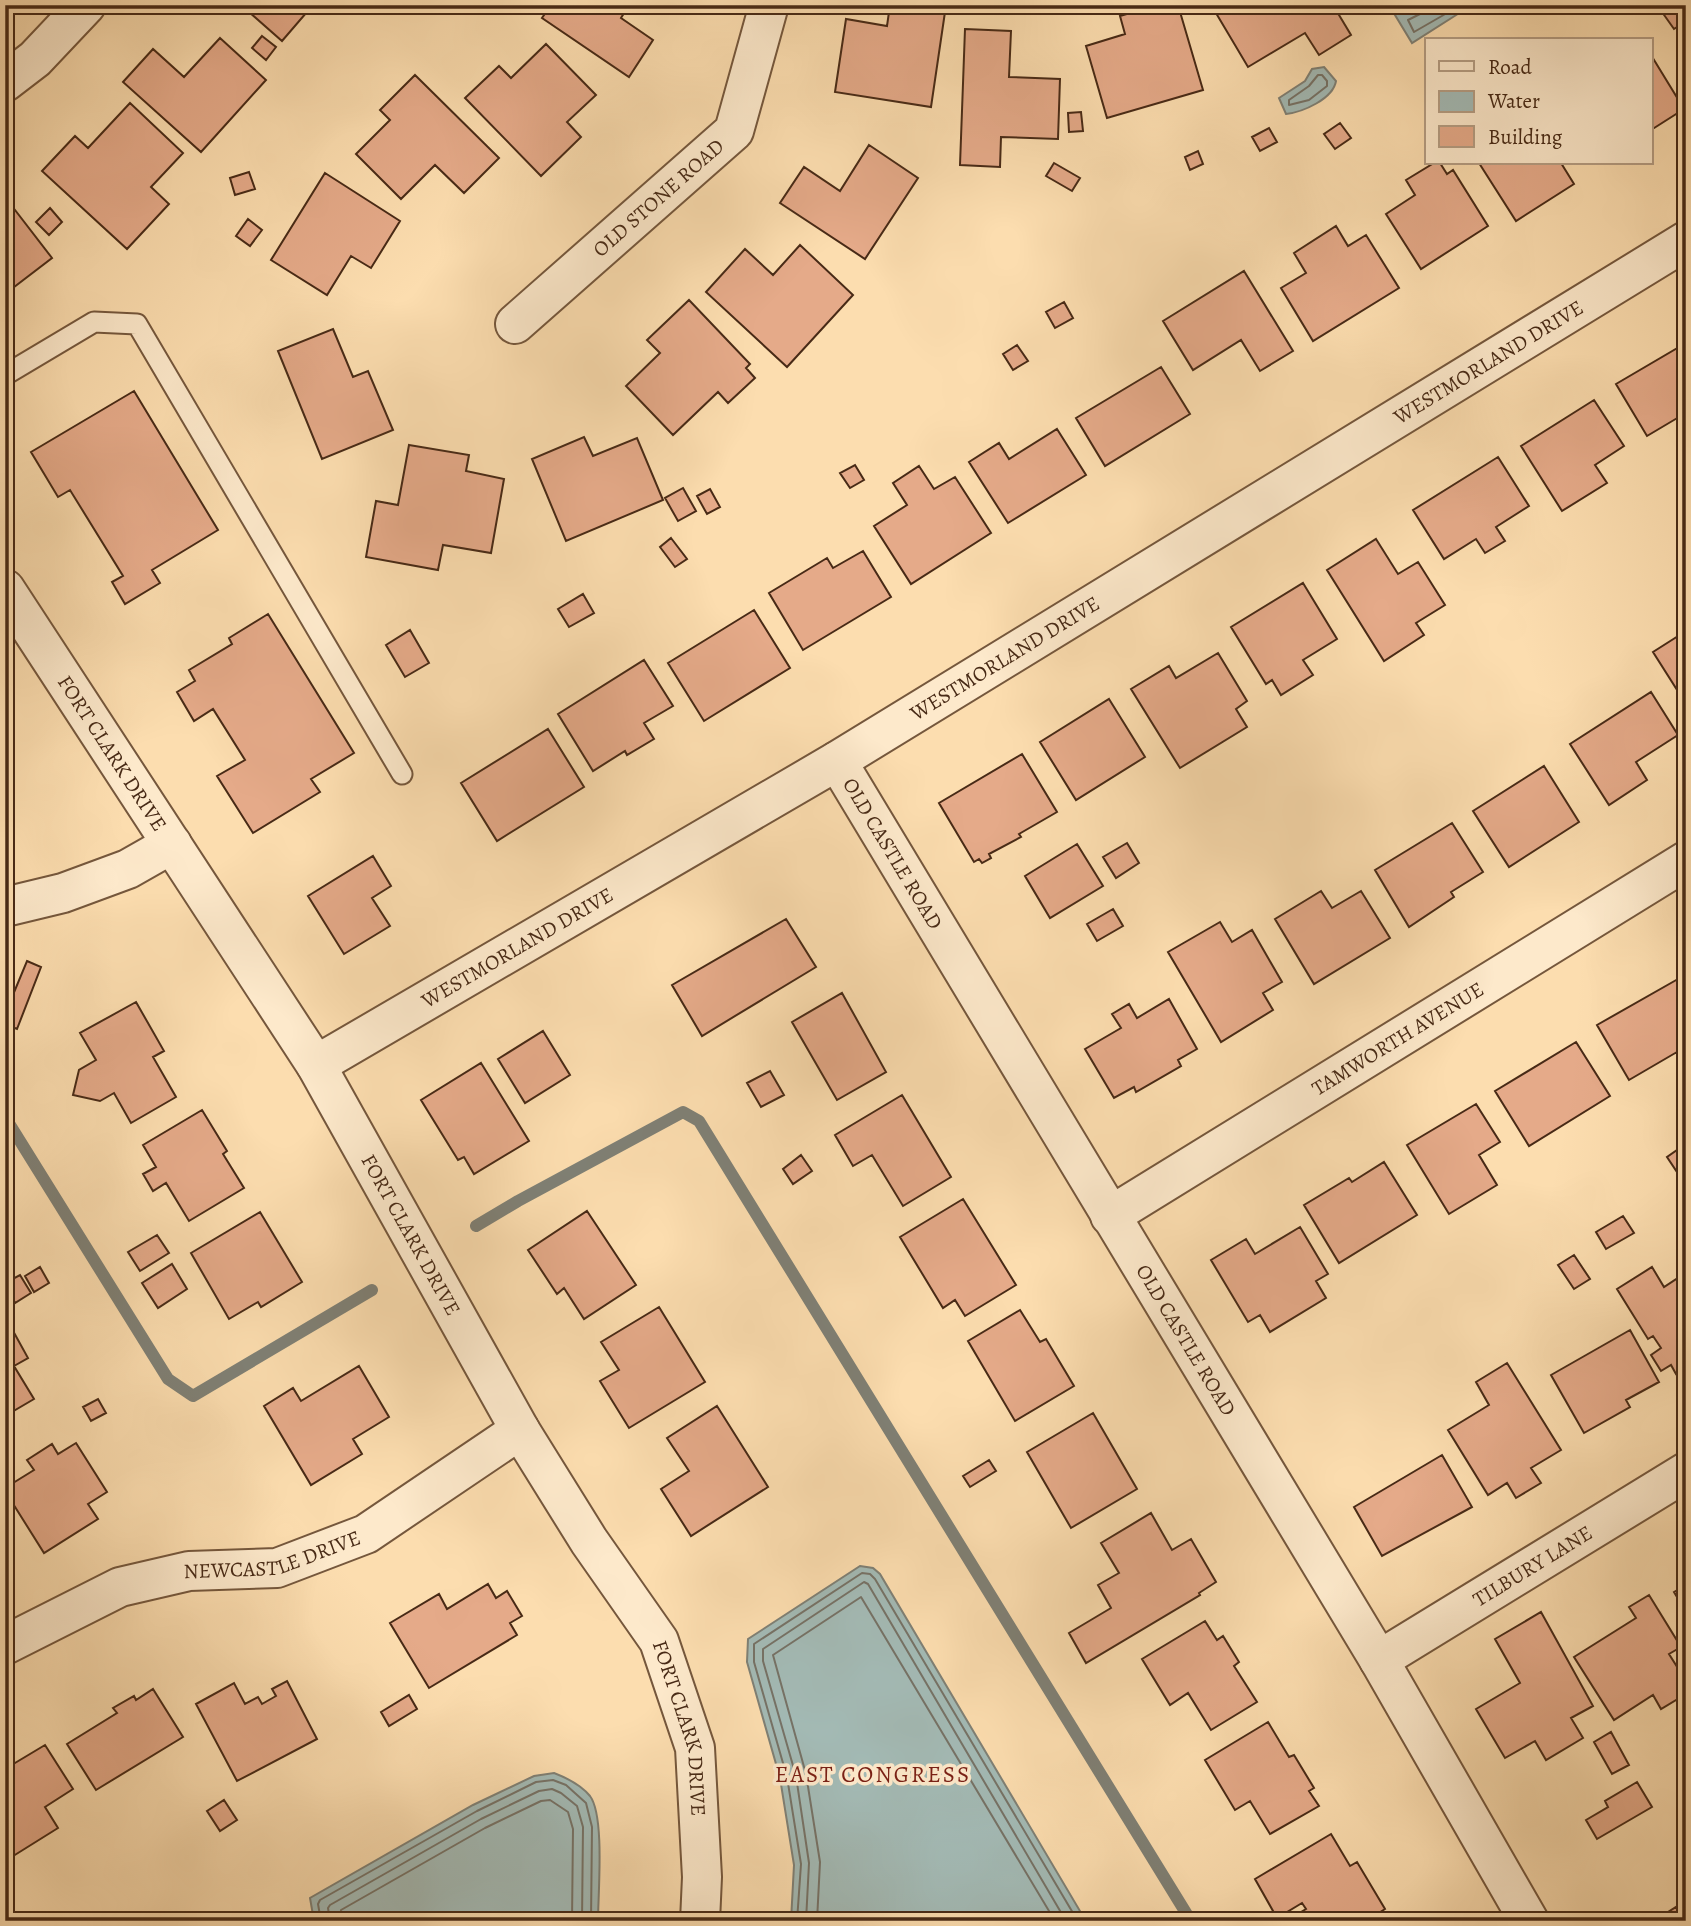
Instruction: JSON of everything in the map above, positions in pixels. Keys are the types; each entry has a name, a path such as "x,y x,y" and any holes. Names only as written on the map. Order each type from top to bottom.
{"street":[{"path":"5,82 35,59 86,5"},
{"name":"OLD STONE ROAD","path":"515,324 734,131 769,5"},
{"name":"WESTMORLAND DRIVE","path":"316,1065 837,761 1686,241"},
{"name":"FORT CLARK DRIVE","path":"5,589 316,1065 520,1430 589,1541 659,1641 695,1748 702,1877 700,1921"},
{"name":"OLD CASTLE ROAD","path":"837,761 1379,1660 1529,1921"},
{"path":"5,907 63,893 128,869 172,845"},
{"name":"TAMWORTH AVENUE","path":"1110,1216 1686,861"},
{"name":"NEWCASTLE DRIVE","path":"7,1640 120,1587 189,1572 277,1568 366,1534 520,1430"},
{"name":"TILBURY LANE","path":"1379,1660 1686,1472"}],"lane":[{"path":"5,375 94,322 137,324 402,774"}],"water":[{"path":"1420,5 1461,5 1464,10 1412,43 1395,15 1408,7 1411,11"},
{"path":"1324,67 1336,81 1334,88 1323,99 1301,111 1286,114 1279,98 1305,81 1312,69"},
{"path":"860,1566 873,1568 880,1574 1080,1911 1082,1921 791,1921 794,1865 780,1778 747,1662 748,1639"},
{"path":"554,1773 582,1788 595,1806 599,1837 598,1921 314,1921 310,1898 473,1805 534,1776"}],"building":[{"path":"241,5 313,5 282,41"},
{"path":"551,5 629,5 621,18 653,40 629,77 542,18"},
{"path":"890,5 945,12 931,107 835,92 846,19 887,26"},
{"path":"1157,5 1178,5 1203,90 1107,118 1086,46 1125,34 1120,16"},
{"path":"1217,5 1333,5 1351,35 1319,55 1305,33 1248,67 1213,8"},
{"path":"1671,5 1686,5 1686,21 1674,29 1662,12"},
{"path":"965,29 1011,31 1009,77 1060,79 1058,139 1001,137 1000,167 960,165"},
{"path":"262,36 276,47 266,60 252,48"},
{"path":"220,38 266,80 201,152 123,82 153,49 184,77"},
{"path":"546,44 596,95 567,122 581,137 541,176 465,98 499,66 511,78"},
{"path":"1652,57 1684,109 1652,129"},
{"path":"415,75 499,158 464,193 435,165 401,199 356,154 390,120 380,110"},
{"path":"130,103 183,153 151,187 169,204 127,249 42,171 75,136 88,148"},
{"path":"1081,112 1083,131 1069,132 1068,113"},
{"path":"1340,123 1351,138 1335,149 1324,134"},
{"path":"1269,128 1277,142 1260,151 1252,137"},
{"path":"869,145 918,178 865,259 780,203 804,167 840,191"},
{"path":"1198,151 1203,164 1190,170 1185,157"},
{"path":"1054,163 1080,178 1072,191 1046,176"},
{"path":"1432,164 1441,164 1447,174 1453,170 1488,226 1421,269 1386,214 1415,195 1406,180"},
{"path":"1480,164 1562,164 1574,184 1516,221"},
{"path":"249,172 255,189 235,195 230,178"},
{"path":"325,173 400,221 371,268 351,256 327,295 271,260"},
{"path":"5,197 52,258 5,294"},
{"path":"50,208 62,222 49,235 36,222"},
{"path":"248,219 262,230 250,246 236,236"},
{"path":"1336,226 1348,246 1366,235 1399,288 1313,341 1281,288 1306,273 1294,253"},
{"path":"800,245 853,295 787,367 706,292 745,249 773,275"},
{"path":"1244,271 1293,351 1260,371 1241,340 1193,370 1163,321"},
{"path":"689,300 750,364 746,368 755,378 728,403 718,392 673,435 626,386 660,353 647,340"},
{"path":"1064,302 1073,318 1055,328 1046,312"},
{"path":"333,329 353,377 368,371 393,430 322,459 278,351"},
{"path":"1686,343 1686,429 1679,417 1647,436 1616,384"},
{"path":"1017,345 1028,361 1013,370 1003,354"},
{"path":"1161,367 1190,414 1105,466 1076,418"},
{"path":"134,391 218,530 152,570 160,583 125,604 112,582 123,576 70,490 58,497 31,452"},
{"path":"1594,400 1624,446 1595,465 1607,483 1562,511 1521,446"},
{"path":"1057,429 1086,475 1008,523 969,462 999,443 1009,459"},
{"path":"584,437 593,456 637,438 663,500 566,541 532,459"},
{"path":"409,445 469,455 466,471 504,479 491,553 443,545 438,570 366,557 376,501 398,505"},
{"path":"1498,457 1529,506 1496,527 1505,541 1485,553 1476,539 1444,559 1413,510"},
{"path":"855,465 864,480 850,488 840,473"},
{"path":"919,466 934,489 955,477 991,533 911,584 874,526 907,505 893,483"},
{"path":"683,488 696,511 678,521 665,498"},
{"path":"710,489 720,507 707,514 697,496"},
{"path":"671,538 687,559 675,567 660,547"},
{"path":"1376,539 1398,574 1418,562 1445,605 1416,623 1424,635 1384,661 1327,570"},
{"path":"863,551 891,597 803,650 769,593 827,558 833,568"},
{"path":"1303,583 1337,639 1303,660 1313,675 1281,695 1272,680 1266,684 1231,627"},
{"path":"583,594 594,613 569,627 558,609"},
{"path":"754,610 790,668 704,721 668,663"},
{"path":"268,614 354,753 311,779 320,792 253,833 217,776 245,760 213,709 194,721 177,692 195,681 189,670 232,644 229,638"},
{"path":"410,630 429,663 405,677 386,645"},
{"path":"1686,631 1686,704 1653,652"},
{"path":"1218,653 1247,701 1236,709 1247,727 1180,768 1131,689 1169,666 1176,678"},
{"path":"644,660 673,706 644,723 654,739 627,755 625,751 593,771 558,714"},
{"path":"1651,692 1678,735 1636,762 1647,780 1609,805 1570,744"},
{"path":"1109,699 1145,757 1076,800 1040,742"},
{"path":"548,729 584,787 497,841 461,783"},
{"path":"1022,754 1057,812 1019,834 1021,837 989,854 991,858 982,863 979,859 974,862 939,803"},
{"path":"1544,766 1579,822 1509,867 1473,811"},
{"path":"1452,823 1483,872 1451,892 1454,897 1409,927 1375,870"},
{"path":"1127,843 1139,863 1116,878 1103,857"},
{"path":"1077,844 1103,886 1050,918 1025,876"},
{"path":"373,856 391,886 372,898 390,926 344,954 308,896"},
{"path":"1321,891 1332,908 1361,891 1390,938 1314,984 1275,919"},
{"path":"1113,909 1123,926 1097,941 1087,924"},
{"path":"786,919 816,967 702,1036 672,985"},
{"path":"1220,922 1232,942 1252,930 1282,982 1263,993 1273,1010 1221,1042 1168,952"},
{"path":"27,961 41,967 17,1029 5,1024 5,1014"},
{"path":"1678,979 1686,993 1686,1067 1677,1052 1629,1080 1597,1025"},
{"path":"842,993 886,1072 837,1100 792,1022"},
{"path":"1169,999 1197,1049 1178,1060 1181,1066 1136,1092 1134,1087 1114,1098 1085,1049 1121,1028 1112,1014 1129,1004 1137,1018"},
{"path":"136,1002 164,1051 153,1057 176,1097 131,1123 114,1093 100,1101 73,1095 79,1070 96,1060 80,1033"},
{"path":"543,1031 570,1075 525,1103 498,1059"},
{"path":"1576,1042 1610,1096 1529,1146 1495,1091"},
{"path":"481,1063 529,1141 474,1174 464,1157 458,1160 421,1100"},
{"path":"770,1071 784,1095 761,1107 747,1083"},
{"path":"902,1095 951,1177 903,1206 872,1155 853,1166 835,1135"},
{"path":"1476,1104 1500,1142 1479,1155 1497,1185 1449,1214 1407,1145"},
{"path":"202,1110 227,1151 223,1154 244,1188 189,1221 166,1183 153,1191 143,1174 156,1167 143,1145"},
{"path":"1680,1148 1686,1157 1686,1166 1677,1172 1667,1157"},
{"path":"801,1155 812,1171 793,1184 783,1169"},
{"path":"1384,1162 1417,1215 1339,1263 1304,1205 1349,1178 1352,1182"},
{"path":"963,1199 1016,1285 965,1316 955,1300 943,1308 900,1237"},
{"path":"587,1211 636,1285 584,1319 564,1288 557,1294 528,1250"},
{"path":"260,1212 302,1282 261,1307 258,1302 229,1319 191,1253"},
{"path":"1623,1216 1634,1233 1606,1249 1596,1232"},
{"path":"1300,1227 1328,1274 1316,1281 1326,1298 1270,1332 1260,1315 1248,1322 1211,1260 1246,1239 1255,1254"},
{"path":"157,1235 169,1253 140,1271 128,1252"},
{"path":"1574,1255 1590,1279 1574,1289 1558,1265"},
{"path":"172,1264 187,1289 158,1308 142,1283"},
{"path":"40,1267 49,1283 34,1292 25,1276"},
{"path":"1652,1267 1664,1287 1684,1274 1686,1277 1686,1367 1676,1374 1671,1365 1661,1371 1651,1355 1661,1348 1653,1336 1648,1339 1617,1289"},
{"path":"20,1275 31,1293 15,1303 5,1283"},
{"path":"659,1307 705,1382 629,1428 600,1381 619,1370 601,1342"},
{"path":"1020,1310 1040,1342 1046,1339 1074,1386 1015,1421 968,1341"},
{"path":"12,1329 28,1358 14,1366 34,1399 5,1416 5,1333"},
{"path":"1630,1330 1659,1382 1626,1400 1630,1407 1584,1433 1551,1375"},
{"path":"1507,1363 1561,1450 1531,1468 1541,1483 1516,1498 1507,1483 1488,1495 1448,1430 1489,1405 1476,1382"},
{"path":"359,1366 389,1417 353,1439 362,1454 311,1485 264,1406 293,1388 301,1401"},
{"path":"98,1399 106,1413 91,1421 83,1407"},
{"path":"717,1406 768,1487 691,1536 661,1489 689,1471 667,1438"},
{"path":"1093,1413 1137,1489 1071,1528 1027,1452"},
{"path":"76,1443 107,1492 88,1504 98,1519 44,1553 5,1488 34,1470 27,1460 52,1444 58,1454"},
{"path":"1442,1455 1472,1507 1382,1556 1354,1507"},
{"path":"989,1460 996,1471 970,1487 963,1476"},
{"path":"1151,1513 1172,1550 1191,1539 1216,1582 1199,1593 1200,1595 1086,1663 1069,1633 1111,1608 1098,1585 1119,1573 1101,1543"},
{"path":"488,1584 496,1598 507,1591 522,1616 510,1623 517,1635 429,1688 390,1623 439,1594 447,1609"},
{"path":"1686,1585 1686,1612 1674,1592"},
{"path":"1649,1595 1681,1647 1669,1654 1686,1681 1686,1694 1661,1709 1653,1695 1614,1720 1574,1657 1636,1618 1629,1607"},
{"path":"1541,1612 1593,1706 1571,1718 1583,1738 1546,1760 1535,1741 1505,1758 1476,1709 1520,1683 1495,1639"},
{"path":"1205,1621 1217,1640 1223,1636 1239,1662 1234,1666 1257,1702 1211,1730 1188,1693 1170,1705 1142,1659"},
{"path":"287,1681 317,1739 237,1781 196,1704 234,1683 245,1704 258,1697 262,1704 276,1696 272,1689"},
{"path":"153,1689 183,1737 96,1790 67,1744 117,1713 113,1708 134,1696 136,1700"},
{"path":"409,1695 417,1709 389,1726 381,1712"},
{"path":"1268,1722 1289,1757 1294,1755 1314,1788 1309,1791 1319,1806 1270,1834 1250,1801 1235,1810 1205,1760"},
{"path":"1611,1732 1629,1765 1612,1774 1594,1742"},
{"path":"45,1745 73,1789 45,1807 58,1828 10,1858 5,1851 5,1769"},
{"path":"1637,1782 1652,1807 1597,1839 1586,1820 1608,1807 1605,1801"},
{"path":"224,1800 237,1820 220,1831 207,1811"},
{"path":"1331,1834 1350,1866 1357,1862 1385,1909 1366,1921 1286,1921 1306,1909 1302,1903 1277,1918 1255,1879"},
{"path":"1676,1907 1684,1921 1654,1921"}],"waterway":[{"path":"476,1226 683,1112 699,1121 1191,1921"},
{"path":"5,1117 168,1379 193,1396 372,1290"}],"district":[{"name":"EAST CONGRESS","path":"873,1774"}]}
